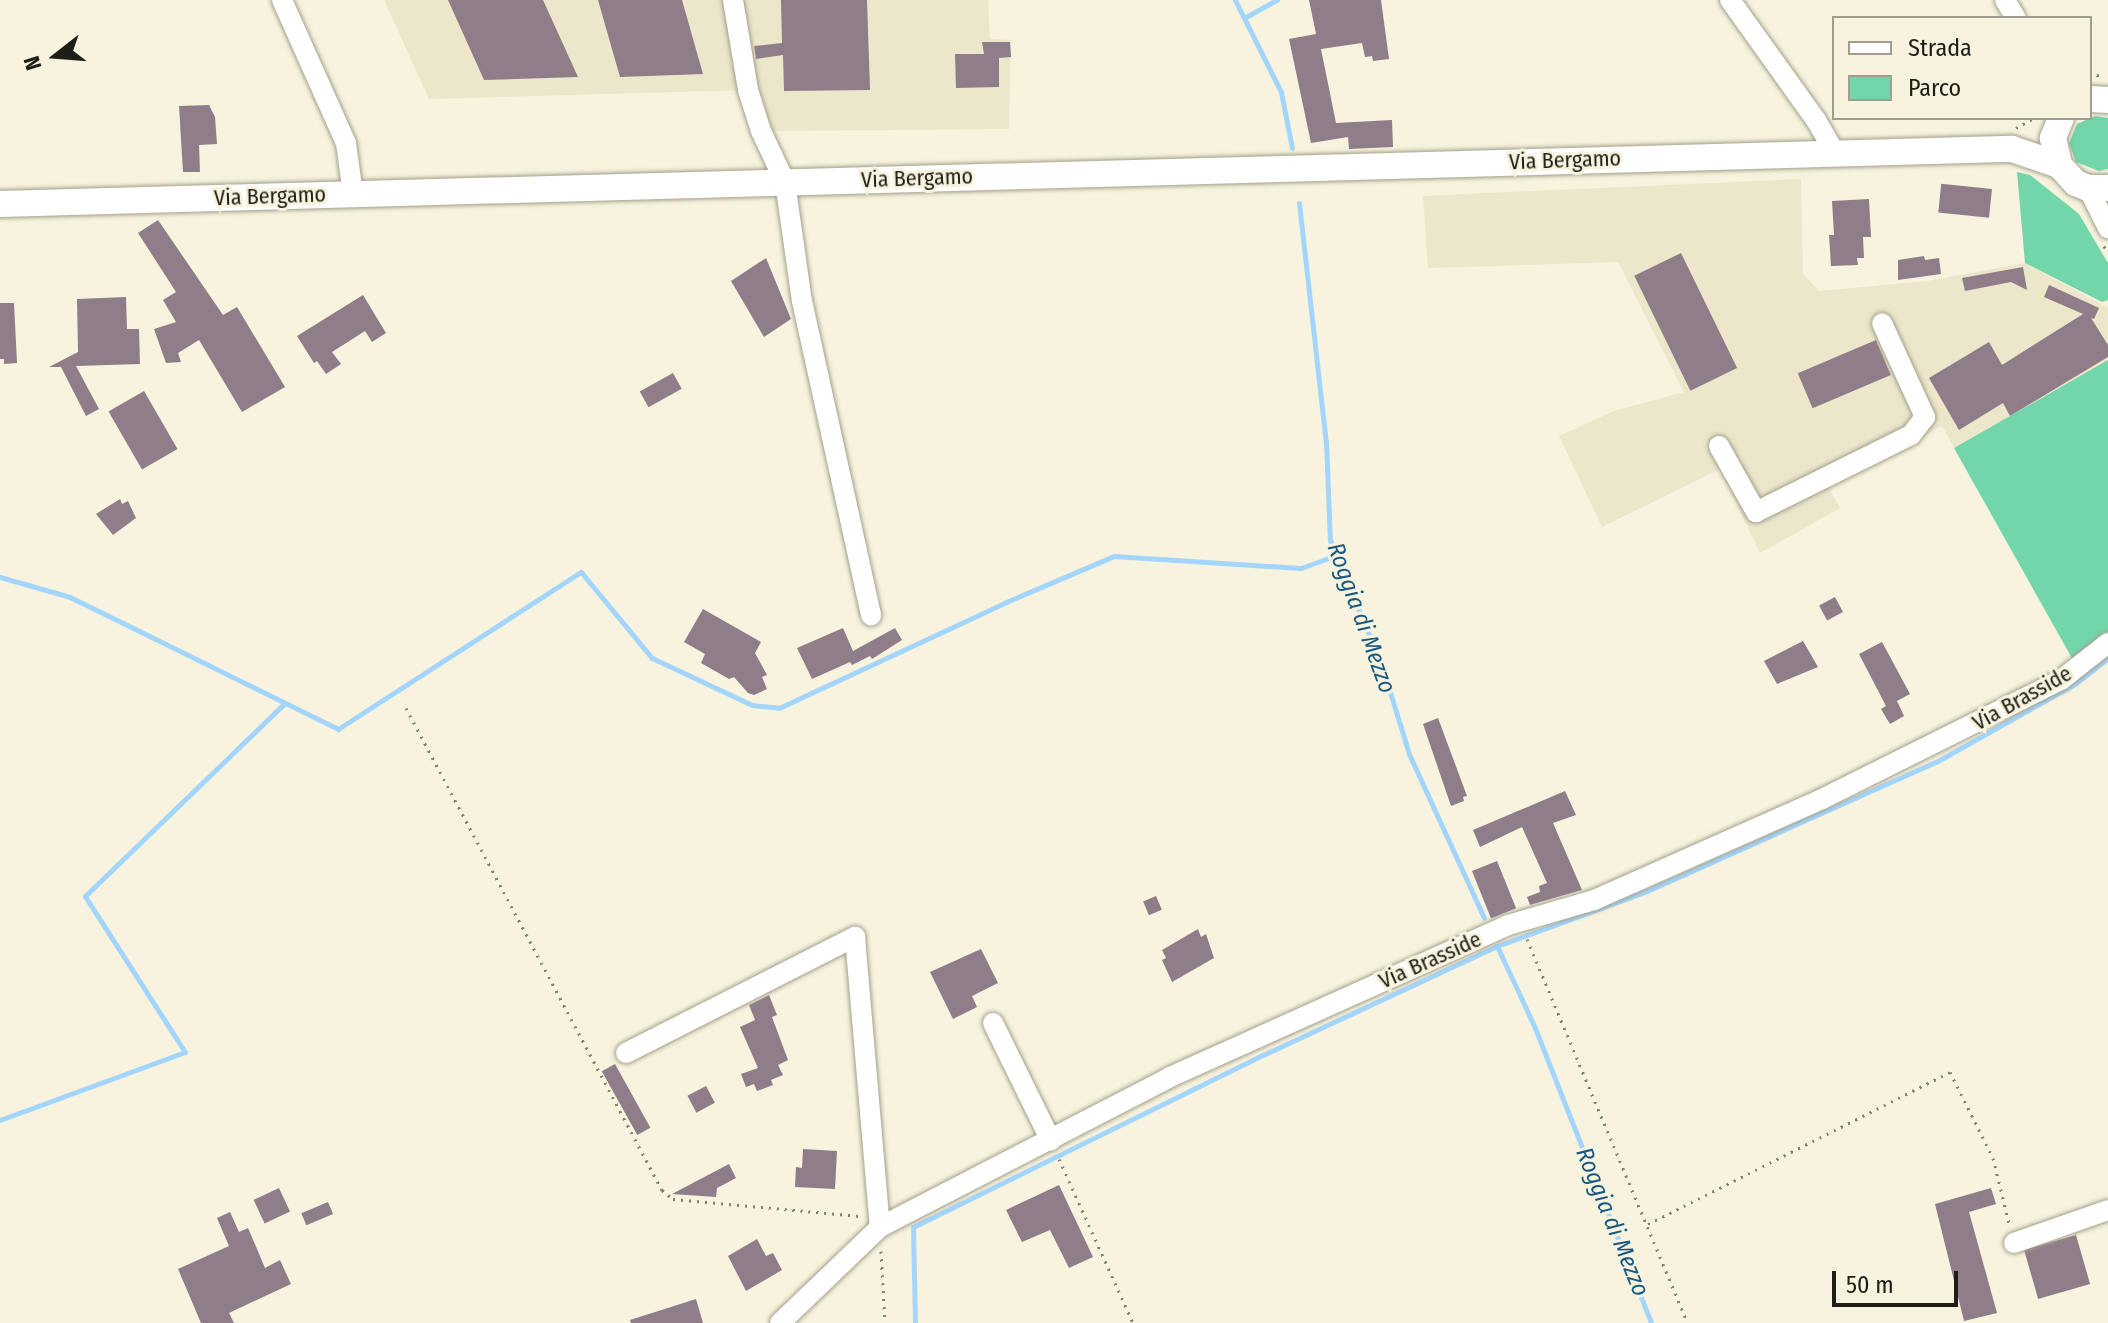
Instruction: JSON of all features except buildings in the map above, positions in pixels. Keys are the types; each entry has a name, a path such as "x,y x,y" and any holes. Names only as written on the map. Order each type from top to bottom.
{"main road":[{"name":"Via Bergamo","path":"2012,149 2059,122"},
{"name":"Via Bergamo","path":"2059,122 2054,152 2059,165 2076,183 2098,188"},
{"name":"Via Bergamo","path":"0,204 2012,149 2059,165"}],"street":[{"path":"282,0 346,143 353,194"},
{"path":"733,0 748,90 761,131 785,182 802,301 871,616"},
{"path":"1730,0 1816,120 1835,153"},
{"path":"2098,188 2108,228"},
{"path":"1719,446 1756,512 1911,435 1925,417 1882,323"},
{"name":"Via Brasside","path":"780,1323 880,1227 1170,1077 1519,922 1594,900 1822,799 2048,687 2108,643"},
{"path":"626,1053 855,937 880,1227"},
{"path":"993,1023 1051,1141"},
{"path":"2014,1243 2108,1210"}],"path":[{"path":"406,708 662,1190 673,1199 877,1217 885,1323"},
{"path":"1519,922 1688,1323"},
{"path":"1648,1224 1950,1072 1993,1158 2014,1243"},
{"path":"1061,1163 1133,1323"}],"shaded area":[{"path":"384,0 988,0 990,39 1011,40 1009,129 761,131 748,90 429,99"},
{"path":"1801,179 1803,274 1819,291 1927,281 2025,263 2108,308 2108,360 1954,448 1942,426 1828,486 1840,508 1760,553 1720,469 1602,527 1559,436 1614,411 1684,392 1618,262 1428,268 1423,196"}],"green space":[{"path":"2092,117 2108,118 2108,169 2099,171 2076,162 2069,143 2077,124 2092,120"},
{"path":"2017,172 2030,175 2079,214 2108,263 2108,300 2102,302 2025,263"},
{"path":"2108,360 2108,635 2073,660 1954,448"}],"waterway":[{"name":"Roggia di Mezzo","path":"1235,0 1281,92 1292,148"},
{"path":"1244,18 1277,0"},
{"name":"Roggia di Mezzo","path":"1299,203 1326,442 1330,540 1382,666 1409,754 1484,918"},
{"path":"0,577 70,597 338,729 581,572 652,658 752,705 779,708 1006,602 1114,556 1301,568 1337,555"},
{"path":"915,1323 913,1227 1263,1055 1497,946 1647,891 1936,762 2076,683 2108,658"},
{"path":"0,1120 185,1052 85,896 285,703"},
{"name":"Roggia di Mezzo","path":"1497,946 1535,1028 1651,1323"}]}
